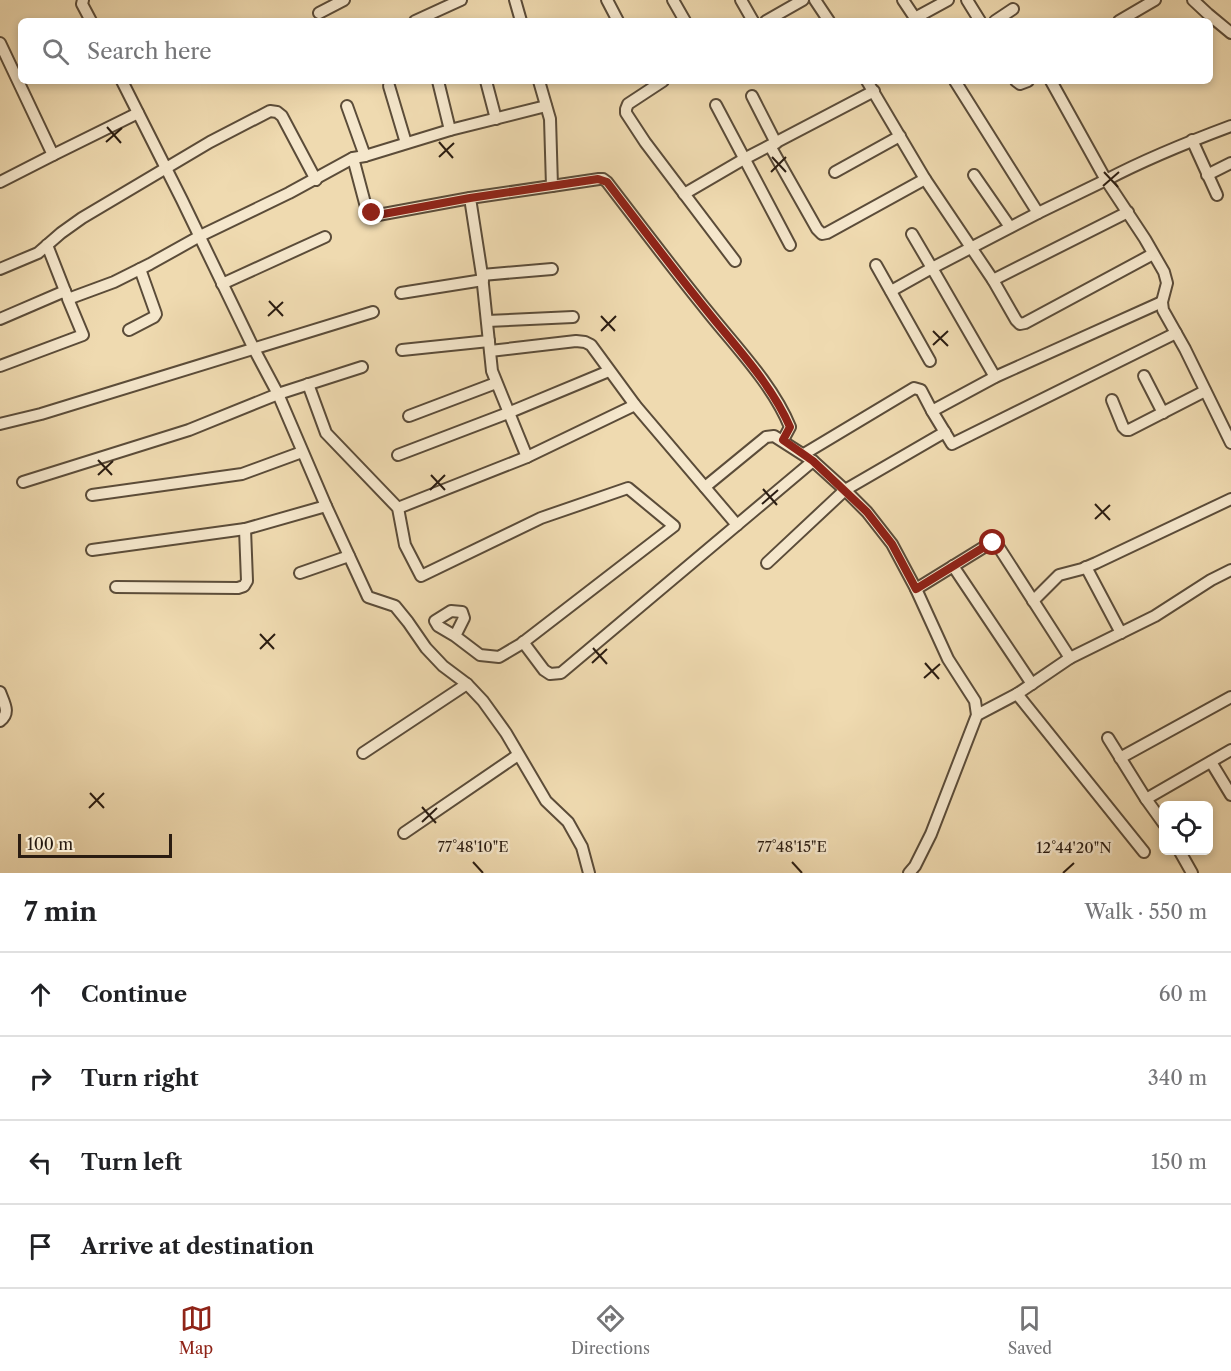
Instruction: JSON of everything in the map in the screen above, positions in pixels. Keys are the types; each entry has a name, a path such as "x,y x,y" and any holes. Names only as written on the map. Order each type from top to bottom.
{"street":[{"path":"83,0 82,4 89,18"},
{"path":"319,13 344,0"},
{"path":"422,18 461,0"},
{"path":"515,0 521,18"},
{"path":"607,0 616,18"},
{"path":"673,0 683,18"},
{"path":"741,0 751,18"},
{"path":"771,18 803,0"},
{"path":"815,0 827,18"},
{"path":"903,0 915,18"},
{"path":"919,18 948,0"},
{"path":"967,0 978,18"},
{"path":"1124,18 1155,0"},
{"path":"1193,0 1212,18"},
{"path":"1000,18 1013,9"},
{"path":"1213,19 1231,33"},
{"path":"0,43 18,81"},
{"path":"19,84 53,156"},
{"path":"124,84 278,394 368,597 395,606 426,648 483,701 506,733 546,801 568,822 582,847 589,873"},
{"path":"439,84 450,130"},
{"path":"487,84 496,119"},
{"path":"540,84 550,119 552,186"},
{"path":"651,84 628,104 626,113 645,142 735,261"},
{"path":"957,84 1038,213"},
{"path":"1053,84 1106,180 1164,272 1167,283 1162,302 1163,310 1231,443"},
{"path":"389,86 406,143"},
{"path":"684,194 870,86 925,179 1020,324 1153,254"},
{"path":"752,96 773,144 817,229 822,234 828,233 925,179"},
{"path":"716,105 790,245"},
{"path":"347,106 365,156"},
{"path":"0,319 67,295 114,282 200,236 315,180 353,158 450,130 546,106"},
{"path":"0,268 38,253 61,232 82,219 210,142 270,111 282,116 315,180"},
{"path":"0,182 138,113"},
{"path":"891,291 971,247 1132,166 1231,126"},
{"path":"835,172 900,136"},
{"path":"1192,140 1217,195"},
{"path":"353,158 366,207 378,215 470,198 598,179 607,182 759,375 785,414 790,427 783,440"},
{"path":"1207,175 1231,163"},
{"path":"974,175 1010,227"},
{"path":"470,198 482,278 492,371 527,458"},
{"path":"993,280 1128,212"},
{"path":"912,234 995,376"},
{"path":"222,284 325,237"},
{"path":"0,366 83,335 47,245"},
{"path":"876,265 930,362"},
{"path":"129,330 156,314 140,269"},
{"path":"401,293 482,278 552,269"},
{"path":"932,411 995,376 1162,302"},
{"path":"0,424 41,414 373,312"},
{"path":"487,321 573,317"},
{"path":"523,642 543,670 550,674 561,673 737,525 809,458 914,388 921,390 952,444 1176,333"},
{"path":"402,350 576,341 591,345 634,405 737,525"},
{"path":"23,482 189,430 278,394 362,367"},
{"path":"398,455 609,371"},
{"path":"1144,376 1163,413"},
{"path":"409,416 496,383"},
{"path":"308,384 326,433 398,508 405,545 421,576 541,518 628,488 674,526 523,642 499,657 480,655 454,636"},
{"path":"1112,400 1123,427 1129,430 1205,391"},
{"path":"398,508 527,458 634,405"},
{"path":"767,563 845,490 945,432"},
{"path":"705,487 766,437 774,436 783,440 809,458 867,512 892,544 916,589 948,659 975,701 977,715 931,834 909,873"},
{"path":"92,495 242,474 302,452"},
{"path":"1033,601 1059,575 1086,567 1231,500"},
{"path":"92,550 245,529 326,506"},
{"path":"116,587 238,588 244,586 247,581 245,529"},
{"path":"916,589 993,543 998,546 1070,658"},
{"path":"300,573 348,556"},
{"path":"953,566 1032,684"},
{"path":"1086,567 1121,633"},
{"path":"977,715 1017,694 1070,658 1155,616 1211,580 1231,570"},
{"path":"363,753 467,684"},
{"path":"0,692 7,711 6,717 0,721"},
{"path":"1017,694 1144,852"},
{"path":"1120,758 1231,697"},
{"path":"1108,738 1159,817"},
{"path":"1146,799 1231,750"},
{"path":"404,833 518,755"},
{"path":"1211,762 1231,795"},
{"path":"1182,855 1192,873"}],"route":[{"path":"372,213 378,215 470,198 603,179 759,375 785,414 790,427 783,440 813,461 867,512 892,544 916,589 993,543"}]}
